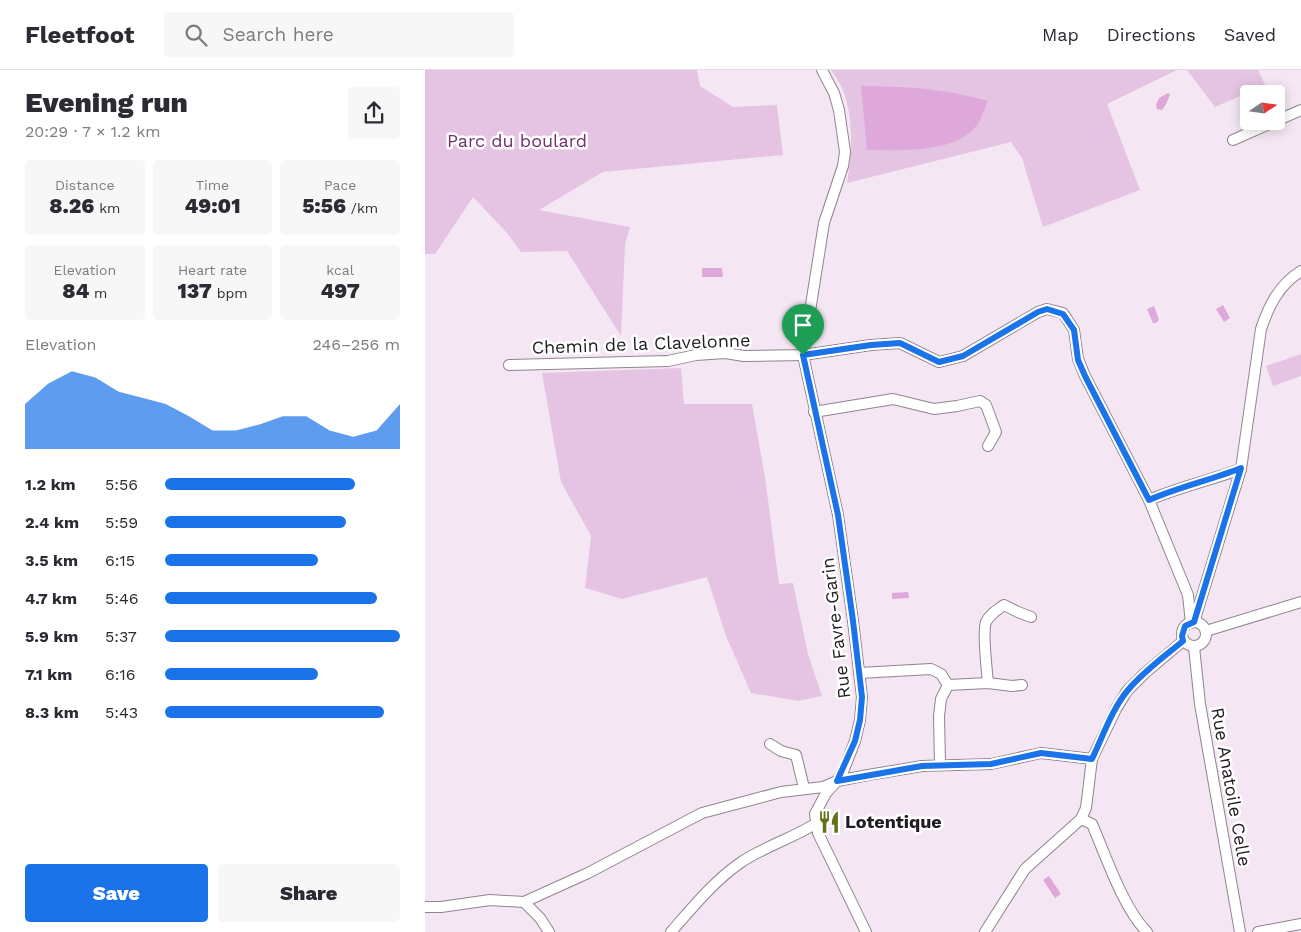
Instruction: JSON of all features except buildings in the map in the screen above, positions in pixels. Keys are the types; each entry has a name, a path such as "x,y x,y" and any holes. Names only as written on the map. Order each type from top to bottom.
{"street":[{"name":"Rue Favre-Garin","path":"815,824 815,814 826,793 837,781 855,741 860,720 862,697 838,515 803,355 824,223 843,166 845,152 839,110 834,93 822,70"},
{"path":"1285,117 1301,110"},
{"path":"1233,140 1256,130"},
{"path":"1193,622 1241,468 1261,329 1269,307 1278,292 1293,276 1301,271"},
{"name":"Chemin de la Clavelonne","path":"509,365 668,361 696,355 725,353 744,356 803,355 871,345 900,343 939,362 963,356 1038,312 1047,309 1063,314 1074,330 1078,360 1085,376 1149,500"},
{"path":"815,412 893,399 934,409 980,401 986,405 996,432 988,446"},
{"path":"1193,622 1187,595 1149,500 1241,468"},
{"path":"1205,632 1301,602"},
{"path":"988,683 985,633 986,623 991,614 1004,605 1031,617"},
{"path":"1193,622 1199,624 1205,632 1206,637 1203,642 1194,647 1183,641 1182,631 1185,626 1193,622"},
{"path":"985,932 1025,870 1081,820 1086,808 1092,759 1116,709 1127,691 1183,641"},
{"name":"Rue Anatoile Celle","path":"1194,647 1200,704 1240,932"},
{"path":"859,673 931,670 941,674 948,685"},
{"path":"948,685 988,683 1012,686 1022,685"},
{"path":"940,764 939,716 941,699 948,685"},
{"path":"770,744 781,751 796,755 804,788"},
{"path":"425,907 441,907 490,900 524,902 588,873 702,813 781,792 823,786 837,781 922,766 991,764 1041,753 1092,759"},
{"path":"1081,820 1092,824 1128,906 1137,922 1147,932"},
{"path":"671,932 699,900 739,864 815,824 865,932"},
{"path":"524,902 540,918 549,932"},
{"path":"1258,932 1301,924"}],"green space":[{"name":"Parc du boulard","path":"425,70 697,70 700,86 733,107 777,105 783,155 603,172 539,210 630,227 625,245 621,336 567,251 521,252 507,233 473,197 435,254 425,254"},
{"path":"831,70 1177,70 1107,104 1140,190 1043,227 1022,158 1011,142 847,183 851,148 849,113 843,90"},
{"path":"1187,70 1258,70 1265,85 1240,85 1240,96 1215,107"},
{"path":"1301,354 1301,376 1273,386 1266,366"},
{"path":"681,368 684,404 752,404 765,477 779,584 793,583 808,654 822,696 798,701 751,693 726,636 707,577 622,599 585,588 591,536 561,482 542,373"}],"shaded area":[{"path":"861,86 925,89 988,101 977,125 968,134 955,141 941,146 910,150 867,150"},
{"path":"1168,93 1170,94 1163,109 1157,109 1156,105 1159,98"},
{"path":"702,268 722,268 723,277 702,277"},
{"path":"1223,305 1230,318 1224,322 1216,309"},
{"path":"1154,306 1159,320 1156,323 1153,323 1147,309"},
{"path":"908,592 909,598 892,599 892,593"},
{"path":"1049,876 1061,894 1055,898 1043,880"}],"place":[{"name":"Lotentique","path":"829,822"}],"route":[{"path":"1047,309 1063,314 1074,330 1078,360 1085,376 1149,500 1241,468 1194,622 1187,624 1182,631 1183,641 1127,691 1116,709 1092,759 1041,753 991,764 922,766 837,781 843,772 855,741 860,720 862,697 838,515 803,355 871,345 900,343 939,362 963,356 1038,312 1047,309"}]}
